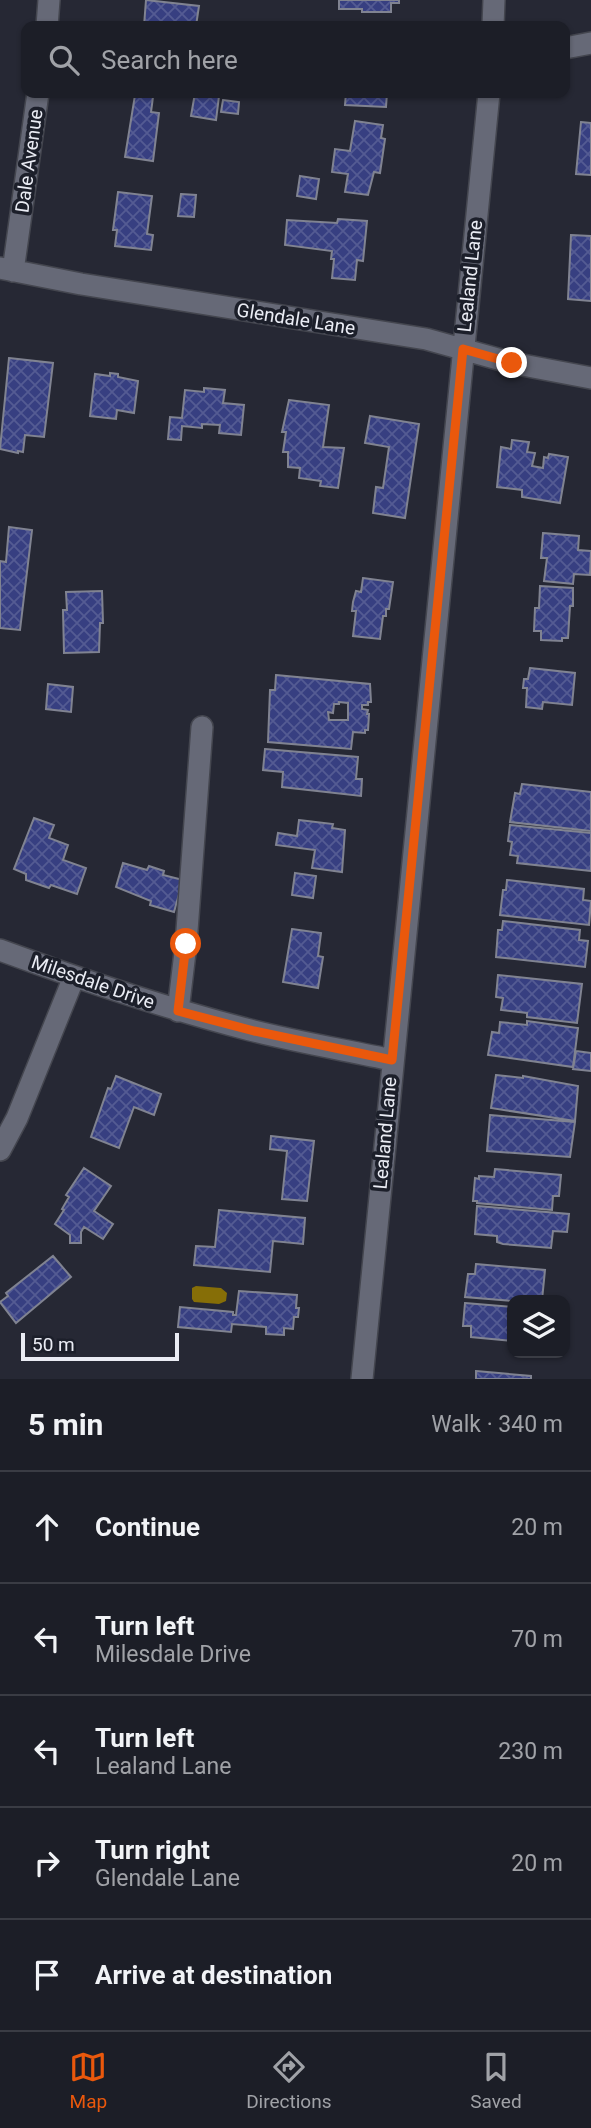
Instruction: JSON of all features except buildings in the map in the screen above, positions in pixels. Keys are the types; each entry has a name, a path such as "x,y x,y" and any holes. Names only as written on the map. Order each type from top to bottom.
{"street":[{"path":"47,21 49,0"},
{"path":"493,21 494,0"},
{"path":"570,47 591,43"},
{"name":"Dale Avenue","path":"6,269 37,98"},
{"name":"Lealand Lane","path":"362,1379 488,98"},
{"name":"Glendale Lane","path":"6,269 426,339 512,363 591,378"},
{"path":"178,1011 186,944 202,727"},
{"name":"Milesdale Drive","path":"0,950 74,978 178,1011 254,1031 392,1060"},
{"path":"0,1150 22,1107 74,978"}],"shaded area":[{"path":"192,1288 221,1288 227,1293 226,1301 219,1304 194,1302"}],"route":[{"path":"186,944 178,1011 254,1031 392,1060 463,349 512,363"}]}
